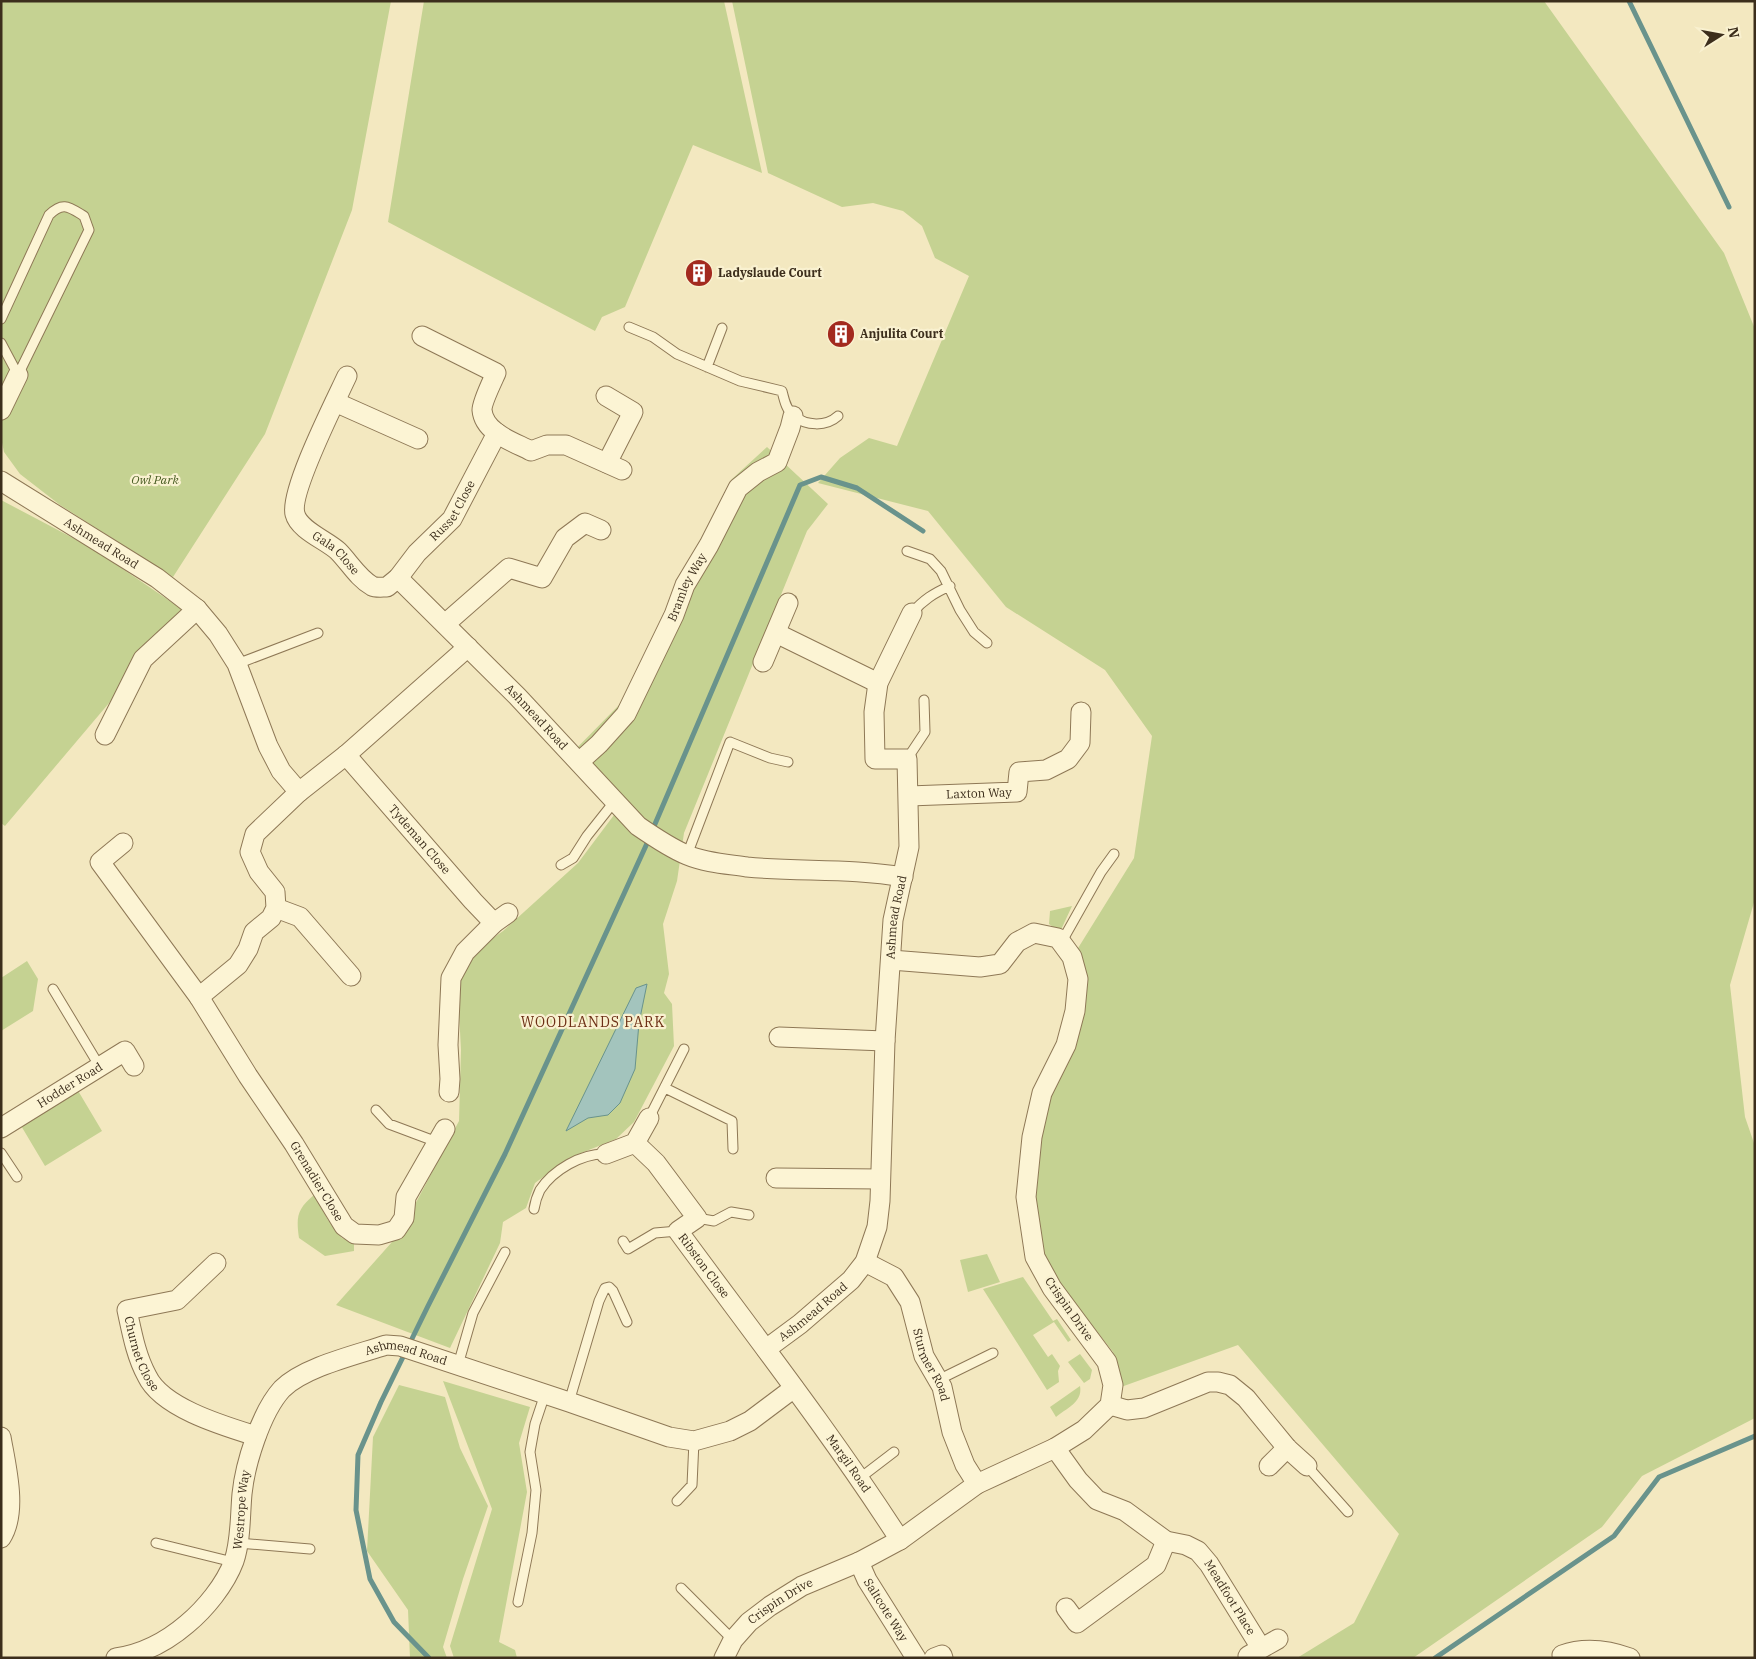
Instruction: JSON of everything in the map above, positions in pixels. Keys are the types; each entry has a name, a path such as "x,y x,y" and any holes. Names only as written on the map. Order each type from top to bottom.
{"street":[{"path":"422,336 496,373 482,409 486,423 497,433 531,451 547,445 566,445 615,466 633,412 606,396"},
{"path":"1,410 18,376"},
{"name":"Gala Close","path":"347,376 295,496 295,514 303,526 336,549 373,587 387,588 398,578"},
{"path":"335,402 418,439"},
{"name":"Bramley Way","path":"580,762 600,744 626,714 670,624 685,585 709,545 738,488 758,472 777,462 793,416"},
{"name":"Russet Close","path":"398,578 417,553 452,519 497,433"},
{"name":"Ashmead Road","path":"1,481 157,578 197,609 218,634 237,664 268,746 281,771 299,792"},
{"path":"445,624 509,568 542,578 565,538 585,523 601,530"},
{"path":"199,996 238,965 248,949 254,932 271,918 276,908 275,892 259,872 250,852 255,834 299,792 346,755 468,647 398,578"},
{"path":"763,662 788,603"},
{"path":"105,735 143,659 197,609"},
{"path":"903,877 909,847 907,759 875,758 874,712 878,683 912,613"},
{"path":"776,633 878,683"},
{"name":"Ashmead Road","path":"357,1355 386,1345 408,1348 669,1437 694,1441 730,1431 750,1421 794,1388 766,1349 800,1324 852,1280 865,1262 876,1227 880,1201 893,920 903,877 879,873 766,868 726,864 687,855 650,835 614,802 580,762 468,647"},
{"name":"Laxton Way","path":"909,796 1017,792 1018,772 1046,770 1068,759 1080,743 1081,712"},
{"name":"Tydeman Close","path":"346,755 473,901 501,918 465,952 451,978 448,1045 449,1092"},
{"name":"Grenadier Close","path":"124,843 100,862 199,996 344,1226 355,1234 379,1234 396,1230 404,1218 406,1198 441,1135"},
{"path":"276,908 300,917 351,976"},
{"path":"891,960 980,967 1000,964 1017,942 1034,933 1058,938 1061,943"},
{"name":"Crispin Drive","path":"724,1658 732,1640 749,1622 770,1606 802,1586 859,1562 900,1540 977,1484 1055,1448 1084,1430 1110,1405 1113,1385 1107,1362 1052,1288 1035,1258 1026,1197 1032,1137 1042,1093 1066,1045 1076,1011 1078,979 1072,957 1061,943"},
{"path":"778,1038 886,1041"},
{"name":"Hodder Road","path":"1,1128 125,1051 134,1066"},
{"path":"606,1154 635,1143 649,1118"},
{"name":"Ribston Close","path":"635,1143 656,1162 697,1218 678,1231 766,1349"},
{"path":"776,1178 880,1179"},
{"name":"Sturmer Road","path":"865,1262 894,1277 910,1302 924,1356 942,1387 952,1432 965,1465 977,1484"},
{"name":"Churnet Close","path":"216,1263 177,1300 127,1310 136,1351 147,1378 166,1398 188,1411 219,1424 256,1436"},
{"name":"Westrope Way","path":"116,1658 151,1653 196,1617 216,1593 233,1562 238,1543 242,1491 256,1436 268,1410 282,1389 302,1374 357,1355"},
{"path":"1110,1405 1127,1410 1144,1408 1208,1382 1230,1385 1246,1398 1287,1448 1307,1466"},
{"name":"Margil Road","path":"794,1388 860,1478 900,1540"},
{"path":"1,1538 10,1512 9,1483 2,1445"},
{"name":"Meadfoot Place","path":"1055,1448 1078,1480 1097,1500 1125,1511 1166,1541 1186,1545 1198,1551 1209,1564 1255,1652 1278,1639"},
{"path":"1269,1466 1287,1448"},
{"path":"1066,1608 1078,1623 1156,1565 1166,1541"},
{"name":"Saltcote Way","path":"859,1562 867,1580 916,1658"},
{"path":"1562,1655 1572,1652 1599,1651 1616,1653 1630,1658"},
{"path":"934,1658 942,1655 944,1658"}],"lane":[{"path":"1,319 49,215 56,208 68,206 84,216 89,230 18,376"},
{"path":"629,327 653,337 678,354 740,382 782,391 786,406 793,416 803,421 817,424 831,423 838,416"},
{"path":"707,367 722,328"},
{"path":"1,343 18,376"},
{"path":"906,551 930,559 941,571 950,586 960,610 974,632 987,643"},
{"path":"912,613 933,594 950,586"},
{"path":"237,664 318,633"},
{"path":"907,759 926,732 924,700"},
{"path":"687,855 730,742 770,758 788,762"},
{"path":"561,865 573,858 587,836 614,802"},
{"path":"1061,943 1114,854"},
{"path":"53,989 100,1067"},
{"path":"649,1118 684,1049"},
{"path":"664,1088 732,1121 733,1149"},
{"path":"376,1110 389,1124 441,1135"},
{"path":"1,1153 17,1177"},
{"path":"534,1209 539,1192 551,1177 572,1163 597,1154 606,1154"},
{"path":"697,1218 714,1221 731,1212 749,1215"},
{"path":"623,1241 628,1248 655,1233 678,1231"},
{"path":"458,1365 472,1313 505,1252"},
{"path":"569,1402 599,1301 605,1288 609,1287 613,1291 627,1322"},
{"path":"938,1380 993,1354"},
{"path":"518,1602 532,1533 536,1490 530,1452 535,1424 545,1394"},
{"path":"677,1502 692,1485 694,1441"},
{"path":"860,1478 894,1452"},
{"path":"1307,1466 1348,1512"},
{"path":"156,1543 233,1562"},
{"path":"238,1543 310,1549"},
{"path":"681,1588 732,1640"}],"green space":[{"name":"Owl Park","path":"1,1 391,1 352,210 265,434 173,577 60,505 20,474 4,452 1,438"},
{"path":"424,1 724,1 762,173 693,145 625,307 602,317 595,331 388,222"},
{"path":"732,1 1544,1 1724,253 1755,329 1755,899 1730,985 1745,1117 1755,1146 1755,1418 1642,1476 1602,1527 1413,1658 1297,1658 1354,1623 1399,1534 1238,1345 1121,1387 1113,1352 1039,1257 1033,1196 1035,1138 1076,1030 1075,953 1134,858 1152,736 1105,670 1006,607 928,511 818,483 840,458 869,438 897,446 969,276 935,258 922,226 903,211 873,203 842,207 768,173"},
{"path":"767,447 828,504 807,531 684,833 677,881 663,924 669,974 664,993 672,1004 674,1046 634,1122 616,1139 569,1158 535,1183 526,1208 503,1222 500,1243 450,1348 336,1305 400,1233 459,1121 461,1050 458,993 467,957 503,931 578,863 614,815 564,761 621,703 732,479"},
{"path":"1,500 92,548 186,612 5,826 1,823"},
{"path":"1072,906 1060,932 1049,924 1050,911"},
{"path":"27,961 38,979 33,1011 1,1031 1,978"},
{"path":"77,1089 102,1131 45,1166 20,1124"},
{"path":"314,1195 328,1220 342,1238 354,1242 354,1251 325,1256 299,1238 299,1214 304,1205"},
{"path":"987,1254 1000,1282 968,1292 960,1260"},
{"path":"1023,1277 1053,1321 1057,1319 1071,1340 1068,1342 1054,1322 1033,1335 1048,1357 1052,1354 1060,1366 1058,1371 1059,1382 1047,1390 983,1289"},
{"path":"1080,1354 1092,1370 1090,1379 1084,1383 1068,1362"},
{"path":"443,1381 530,1407 519,1443 527,1492 499,1642 515,1650 517,1658 454,1658 450,1646 492,1509"},
{"path":"399,1385 445,1397 460,1448 488,1506 463,1579 443,1647 447,1658 410,1658 408,1610 367,1551 373,1437"},
{"path":"1080,1386 1077,1400 1056,1417 1050,1407"}],"water":[{"path":"647,984 639,1023 635,1069 620,1103 608,1115 588,1118 566,1131 636,988"}],"waterway":[{"path":"1629,1 1729,207"},
{"path":"652,831 800,485 821,477 857,488 923,531"},
{"path":"429,1658 394,1622 370,1579 356,1510 358,1455 381,1402 505,1154 649,839"},
{"path":"1435,1658 1614,1536 1659,1477 1755,1436"}],"place":[{"name":"Ladyslaude Court","path":"699,273"},
{"name":"Anjulita Court","path":"841,334"}],"district":[{"name":"WOODLANDS PARK","path":"593,1022"}]}
